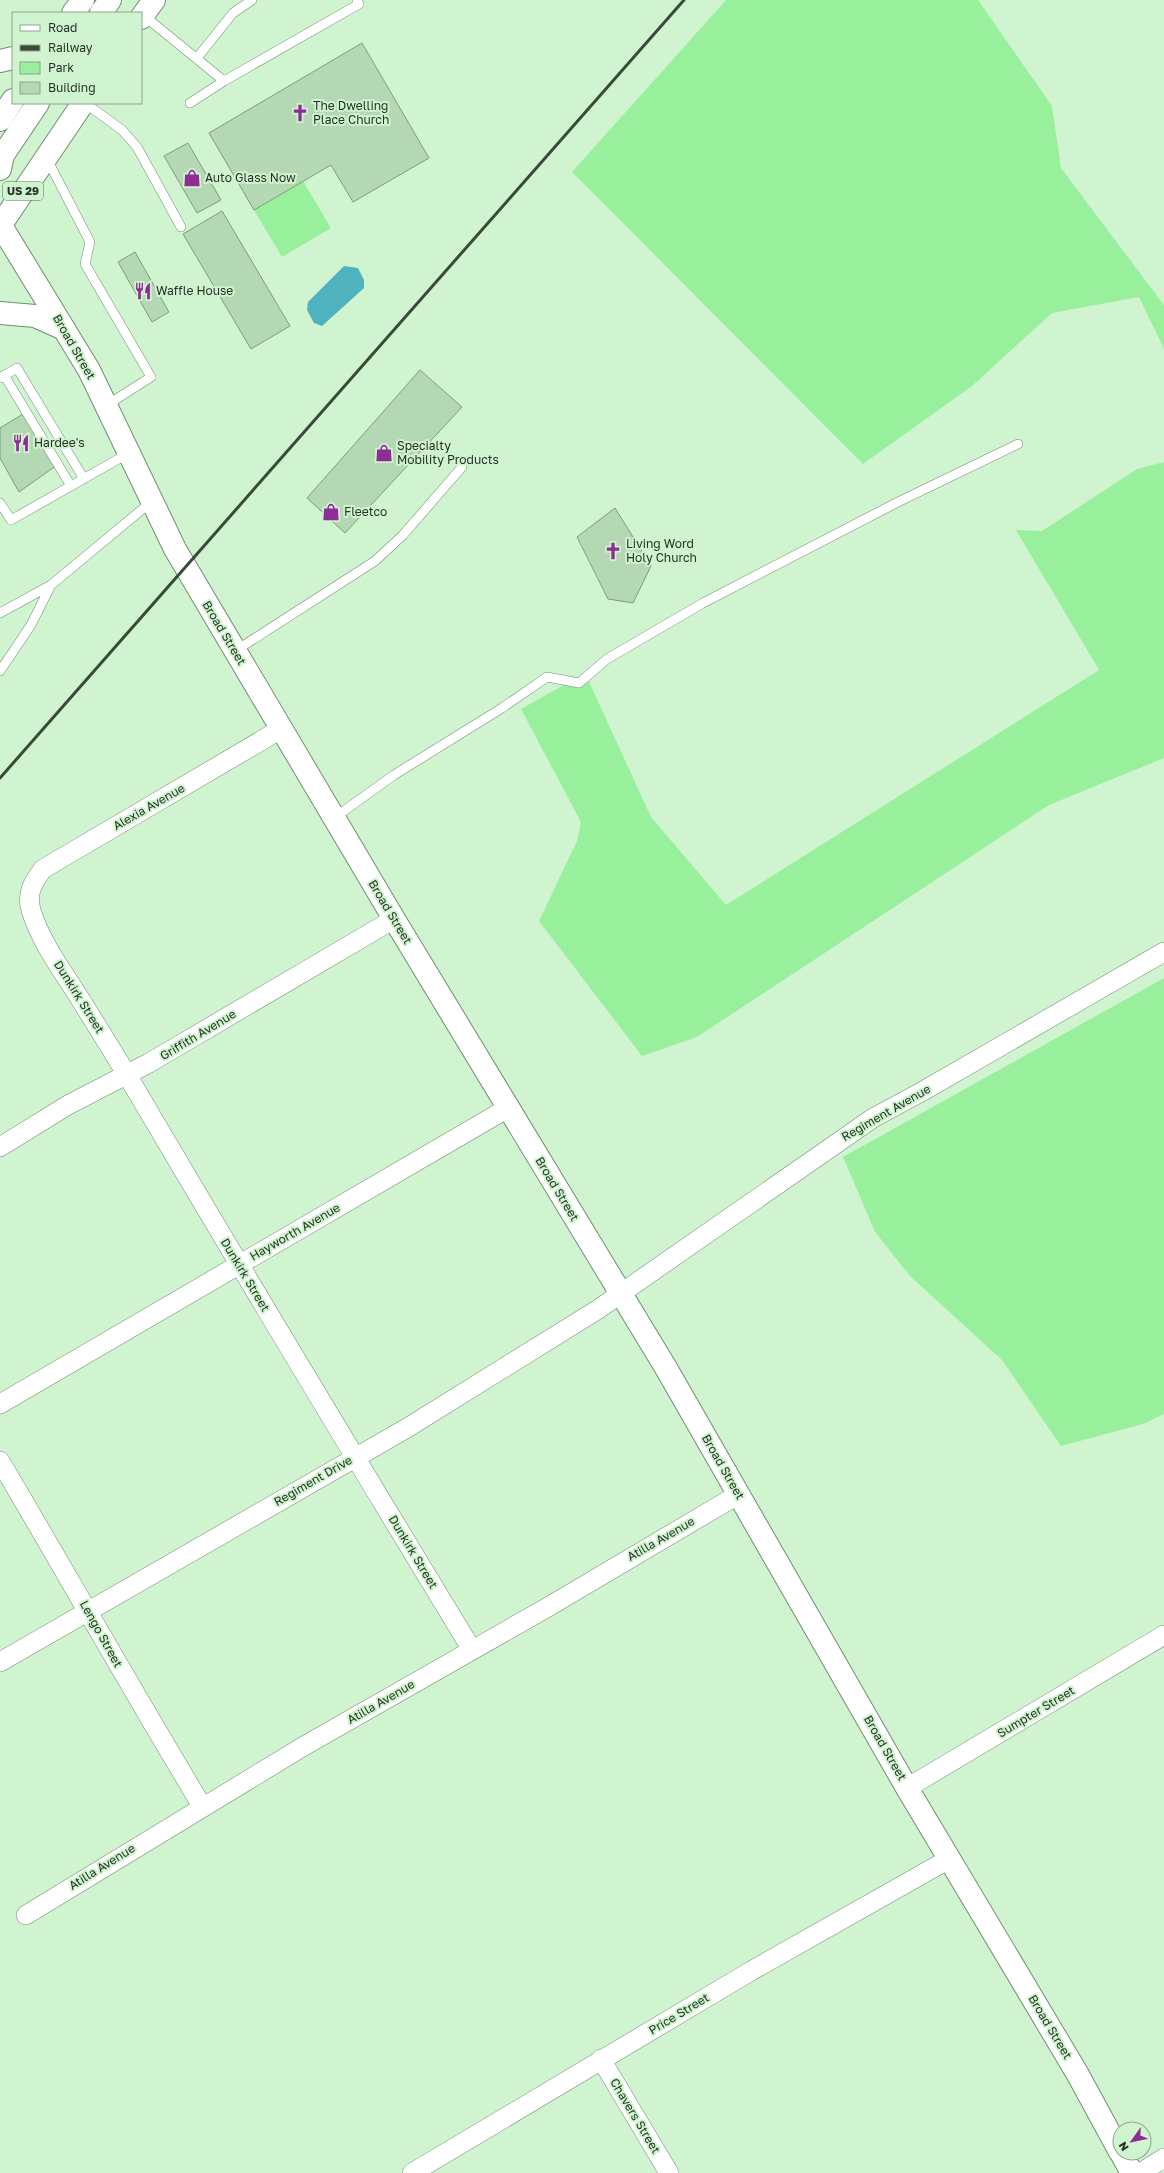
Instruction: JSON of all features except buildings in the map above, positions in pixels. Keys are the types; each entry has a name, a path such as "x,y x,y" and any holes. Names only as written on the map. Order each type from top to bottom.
{"main road":[{"path":"74,12 83,0"},
{"path":"102,12 110,0"},
{"path":"0,61 12,58"},
{"path":"0,120 12,102"},
{"path":"0,169 3,155 37,104"},
{"name":"US 29","path":"0,223 83,104"},
{"name":"Broad Street","path":"0,223 64,329 107,405 151,502 175,549 394,919 621,1293 739,1494 907,1788 1077,2074 1112,2137"},
{"path":"0,313 35,316 64,329"},
{"name":"Broad Street","path":"1125,2161 1132,2173"}],"street":[{"name":"Alexia Avenue","path":"29,896 34,881 43,869 281,729"},
{"name":"Dunkirk Street","path":"29,896 30,908 38,929 127,1073 239,1265 472,1650"},
{"name":"Griffith Avenue","path":"0,1147 68,1105 127,1073 149,1063 394,919"},
{"name":"Regiment Avenue","path":"621,1293 873,1118 923,1091 1164,952"},
{"name":"Hayworth Avenue","path":"0,1404 508,1108"},
{"name":"Regiment Drive","path":"0,1662 407,1428 597,1310 621,1293"},
{"name":"Lengo Street","path":"0,1461 89,1611 144,1711 202,1806"},
{"name":"Atilla Avenue","path":"26,1915 202,1806 739,1494"},
{"name":"Sumpter Street","path":"907,1788 1164,1635"},
{"name":"Price Street","path":"412,2173 751,1971 949,1859"},
{"name":"Chavers Street","path":"601,2060 669,2173"},
{"path":"1140,2173 1164,2158"}],"lane":[{"path":"197,58 233,13 252,0"},
{"path":"190,103 224,81 359,4 357,0"},
{"path":"146,11 224,81"},
{"path":"85,104 122,130 137,147 181,227"},
{"path":"46,158 90,242 85,264 151,377 107,405"},
{"path":"71,486 2,376 17,368 84,479"},
{"path":"334,818 394,774 502,708 547,677 579,683 607,659 703,603 898,502 1018,444"},
{"path":"0,503 11,520 129,453"},
{"path":"235,651 374,561 403,535 462,467"},
{"path":"0,613 51,585 151,502"},
{"path":"0,671 31,625 51,585"}],"green space":[{"path":"726,0 978,0 1052,106 1061,168 1164,305 1164,349 1139,297 1052,313 972,386 863,464 572,172"},
{"path":"303,181 331,228 282,257 254,210"},
{"path":"1164,462 1164,758 1049,805 697,1037 642,1056 539,921 577,841 581,822 521,709 585,673 651,817 726,905 1099,670 1016,530 1042,531 1137,469"},
{"path":"1164,978 1164,1414 1143,1424 1061,1446 1002,1360 910,1276 875,1232 843,1157"}],"water":[{"path":"344,266 358,268 364,280 364,288 322,326 314,323 307,310 308,302"}],"railway":[{"path":"0,778 684,0"}],"place":[{"name":"The Dwelling Place Church","path":"300,113"},
{"name":"Auto Glass Now","path":"192,178"},
{"name":"Waffle House","path":"143,291"},
{"name":"Hardee's","path":"21,443"},
{"name":"Specialty Mobility Products","path":"384,453"},
{"name":"Fleetco","path":"331,512"},
{"name":"Living Word Holy Church","path":"613,551"}]}
